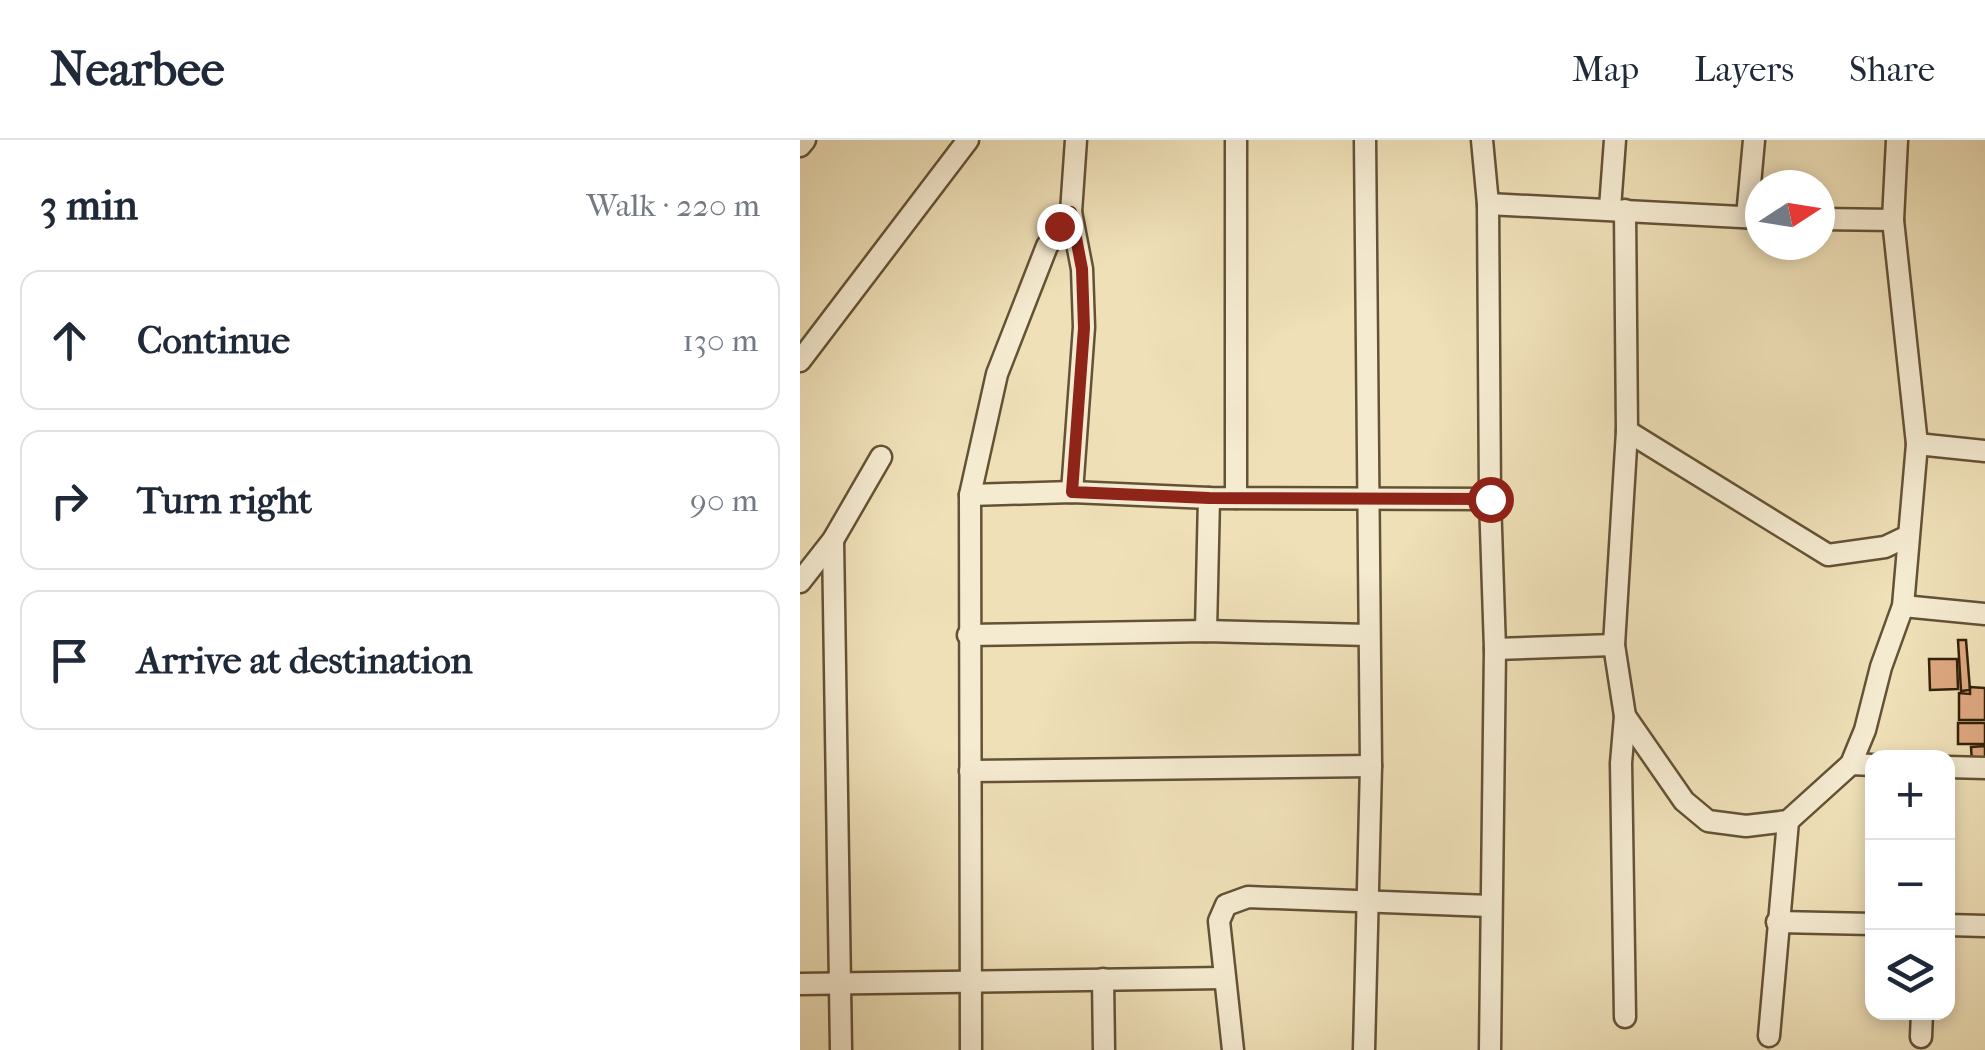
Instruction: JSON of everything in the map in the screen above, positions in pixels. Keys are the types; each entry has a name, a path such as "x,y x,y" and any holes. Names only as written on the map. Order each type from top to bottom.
{"street":[{"path":"800,146 805,140"},
{"path":"800,361 968,140"},
{"path":"1072,492 1084,328 1082,269 1071,212 1076,140"},
{"path":"1236,140 1236,498"},
{"path":"1364,1050 1370,900 1365,140"},
{"path":"1482,140 1488,204 1495,649 1490,1050"},
{"path":"1615,140 1626,431 1614,644 1625,716 1621,763 1625,1017"},
{"path":"1754,140 1754,170"},
{"path":"1625,716 1684,801 1708,821 1746,826 1788,821 1862,764 1865,730 1881,668 1903,606 1917,444 1893,220 1897,140"},
{"path":"1488,204 1745,217"},
{"path":"972,1050 970,495 996,374 1047,246 1071,212"},
{"path":"1835,219 1893,220"},
{"path":"1626,431 1828,555 1885,547 1908,536"},
{"path":"1917,444 1985,452"},
{"path":"800,582 833,540 881,457"},
{"path":"970,495 1072,492 1209,498 1490,499"},
{"path":"1206,632 1209,498"},
{"path":"833,540 842,1050"},
{"path":"1903,606 1985,614"},
{"path":"968,635 1368,634"},
{"path":"1495,649 1614,644"},
{"path":"970,771 1370,766"},
{"path":"1955,767 1985,768"},
{"path":"1769,1036 1788,821"},
{"path":"1233,1050 1219,921 1226,905 1234,900 1248,897 1490,906"},
{"path":"1777,922 1865,924"},
{"path":"1955,925 1985,926"},
{"path":"800,984 1224,978"},
{"path":"1103,979 1104,1050"},
{"path":"1921,1038 1922,1020"}],"building":[{"path":"1958,640 1966,640 1970,690 1961,691"},
{"path":"1929,659 1957,659 1958,689 1930,690"},
{"path":"1970,687 1985,688 1985,720 1959,720 1959,693 1970,694"},
{"path":"1958,723 1985,723 1985,744 1958,744"},
{"path":"1985,746 1985,762 1972,763 1971,747"}],"route":[{"path":"1059,226 1071,212 1082,269 1084,328 1072,492 1209,498 1490,499"}]}
